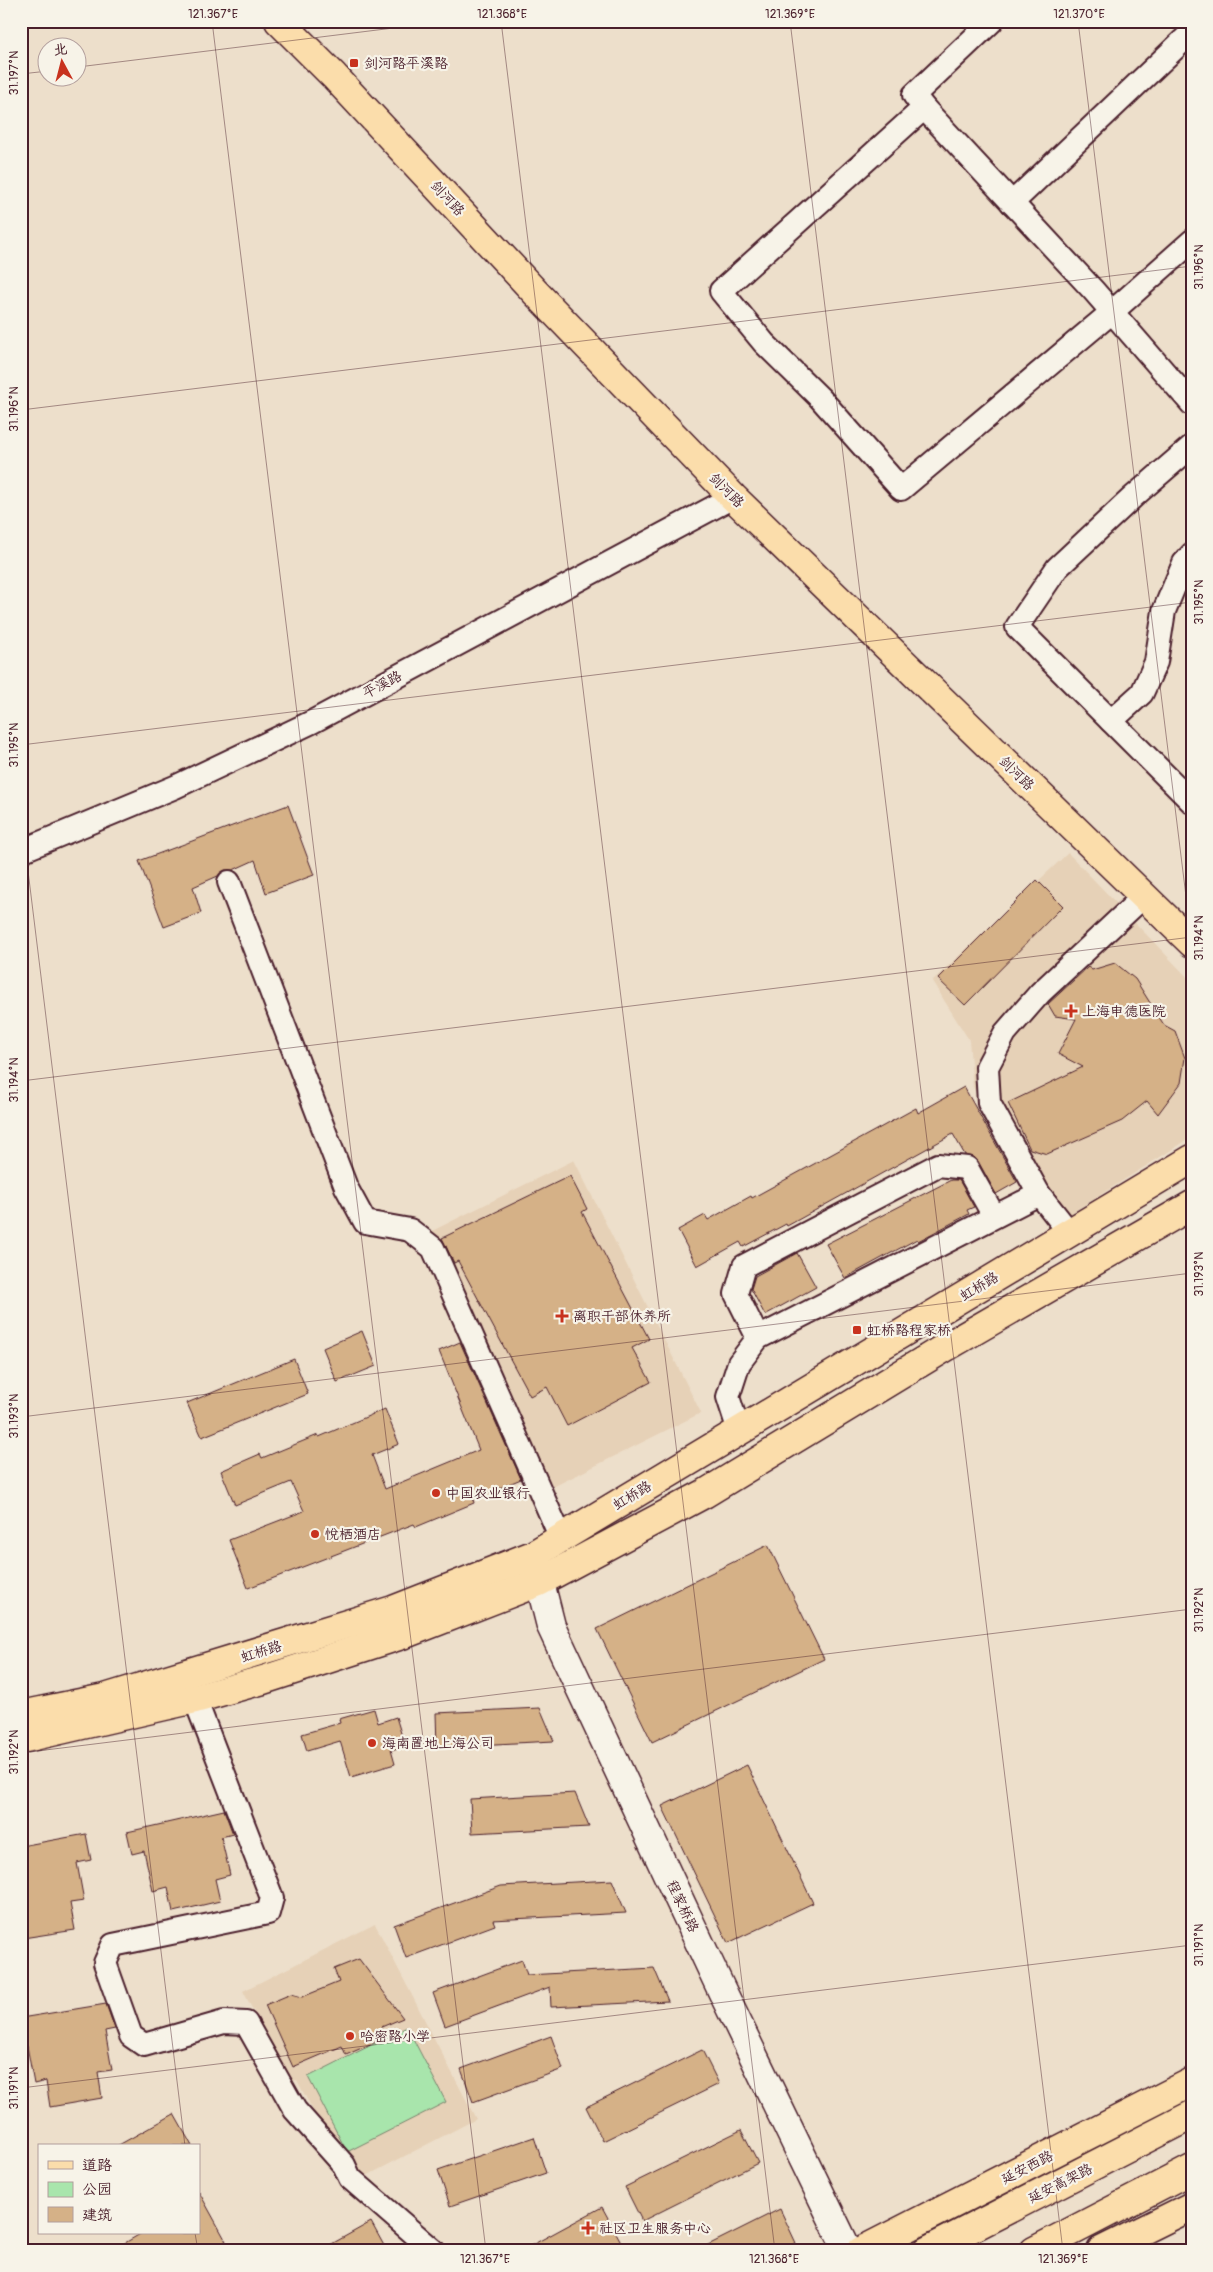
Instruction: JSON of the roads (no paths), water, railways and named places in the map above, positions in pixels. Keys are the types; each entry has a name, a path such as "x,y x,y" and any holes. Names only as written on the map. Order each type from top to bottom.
{"main road":[{"name":"剑河路","path":"280,21 334,76 536,293 733,496 1144,896 1188,932"},
{"name":"虹桥路","path":"21,1715 105,1698 384,1613 533,1555 1192,1159"},
{"name":"虹桥路","path":"21,1739 195,1700 263,1680 404,1634 539,1582 704,1494 946,1347 1192,1205"},
{"name":"延安西路","path":"861,2251 1192,2082"},
{"name":"延安高架路","path":"927,2251 1192,2116"},
{"path":"1034,2251 1192,2169"},
{"path":"1101,2251 1192,2206"}],"street":[{"path":"992,21 914,95 1112,312 1192,404"},
{"path":"1012,203 1192,32"},
{"path":"924,108 721,291 764,343 820,398 901,489 1112,312 1192,241"},
{"path":"1192,446 1133,497 1057,568 1017,626 1192,802"},
{"name":"平溪路","path":"21,851 175,787 312,722 733,496"},
{"path":"1111,721 1142,693 1156,662 1164,611 1184,563 1192,554"},
{"path":"229,882 346,1187 365,1222 410,1230 433,1248 562,1538"},
{"path":"1069,1232 1038,1194 989,1103 987,1067 1005,1033 1040,993 1144,896"},
{"path":"758,1338 736,1294 744,1266 938,1165 966,1168 994,1216"},
{"path":"739,1430 728,1397 740,1363 758,1338 1038,1194"},
{"name":"程家桥路","path":"533,1555 551,1626 724,1995 848,2251"},
{"path":"195,1700 272,1898 268,1913 113,1945 106,1963 131,2036 144,2045 224,2022 246,2022 295,2110 344,2165 350,2178 434,2251"}],"place":[{"name":"剑河路平溪路","path":"354,63"},
{"name":"上海申德医院","path":"1071,1011"},
{"name":"离职干部休养所","path":"562,1316"},
{"name":"虹桥路程家桥","path":"857,1330"},
{"name":"中国农业银行","path":"436,1493"},
{"name":"悦栖酒店","path":"315,1534"},
{"name":"海南置地上海公司","path":"372,1743"},
{"name":"哈密路小学","path":"350,2036"},
{"name":"社区卫生服务中心","path":"588,2228"}]}
